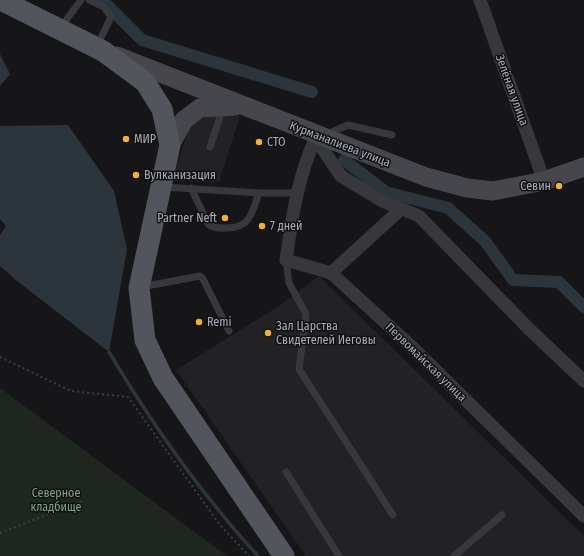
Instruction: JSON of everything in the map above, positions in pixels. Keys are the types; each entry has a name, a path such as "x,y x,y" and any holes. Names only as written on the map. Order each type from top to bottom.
{"main road":[{"path":"1,0 100,49 145,82 162,109 170,145"},
{"name":"Курманалиева улица","path":"100,49 233,106 320,136 426,177 467,188 493,191 544,180 584,166"},
{"path":"233,106 200,108 184,120 170,145 139,288 145,340 163,378 284,556"}],"street":[{"name":"Зелёная улица","path":"480,0 544,180"},
{"path":"286,260 297,194 308,154 320,136"},
{"path":"320,136 322,148 341,176 382,201 419,216 529,329 584,381"},
{"path":"331,273 402,209"},
{"name":"Первомайская улица","path":"286,260 331,273 410,346 584,516"}],"lane":[{"path":"60,29 81,0"},
{"path":"89,0 104,7 111,17 100,49"},
{"path":"210,147 233,106"},
{"path":"320,136 348,125 392,135"},
{"path":"161,187 297,194"},
{"path":"191,188 209,225 214,228 239,227 245,223 252,215 259,193"},
{"path":"286,260 289,282 306,314 299,369 393,515"},
{"path":"139,288 200,276 203,279 229,331"},
{"path":"286,472 339,556"},
{"path":"454,556 502,515"}],"path":[{"path":"0,357 71,391 128,397 220,525 249,556"},
{"path":"0,533 82,501"}],"shaded area":[{"path":"0,54 10,74 0,86"},
{"path":"204,112 240,116 219,182 172,181 190,124"},
{"path":"68,125 114,191 127,249 109,352 17,281 0,266 0,235 6,226 0,219 0,126"},
{"path":"319,276 584,536 584,556 306,556 176,370 279,306"}],"green space":[{"name":"Северное кладбище","path":"0,388 227,556 0,556"}],"waterway":[{"path":"102,0 142,40 312,92"},
{"path":"344,160 386,192 448,208 485,241 513,280 559,282 584,307"},
{"path":"109,352 142,406 178,458 217,508 258,556"}],"place":[{"name":"МИР","path":"126,139"},
{"name":"СТО","path":"259,142"},
{"name":"Вулканизация","path":"136,175"},
{"name":"Севин","path":"559,186"},
{"name":"Partner Neft","path":"225,218"},
{"name":"7 дней","path":"262,226"},
{"name":"Remi","path":"199,322"},
{"name":"Зал Царства Свидетелей Иеговы","path":"268,333"}]}
